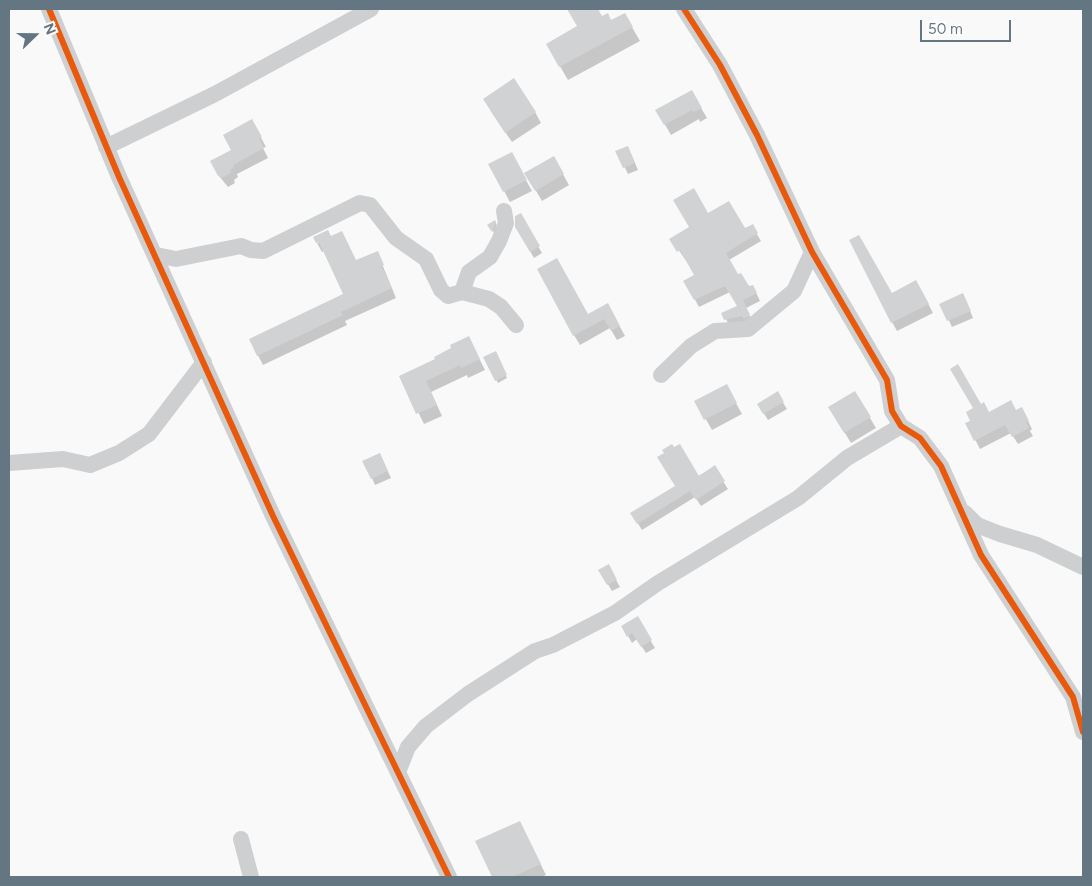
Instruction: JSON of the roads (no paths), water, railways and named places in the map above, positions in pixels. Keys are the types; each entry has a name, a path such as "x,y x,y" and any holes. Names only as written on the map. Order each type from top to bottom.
{"street":[{"path":"48,9 106,147 273,516 449,877"},
{"path":"106,147 215,94 371,9"},
{"path":"684,9 720,65 757,135 812,252 887,380 892,411 901,426 920,438 941,466 982,555 1073,697 1083,732"},
{"path":"156,255 176,259 241,246 251,250 263,251 360,203 370,206 396,238 426,260 441,290 448,296 462,292 489,299 501,307 516,325"},
{"path":"462,292 469,272 490,257 499,241 506,223 504,211"},
{"path":"661,375 691,346 715,331 748,329 794,291 812,252"},
{"path":"9,464 63,459 90,465 119,453 149,434 204,362"},
{"path":"398,772 408,747 426,726 468,694 535,651 553,645 614,614 658,583 798,498 847,458 901,426"},
{"path":"958,506 977,525 1037,545 1083,567"},
{"path":"241,839 251,877"}]}
